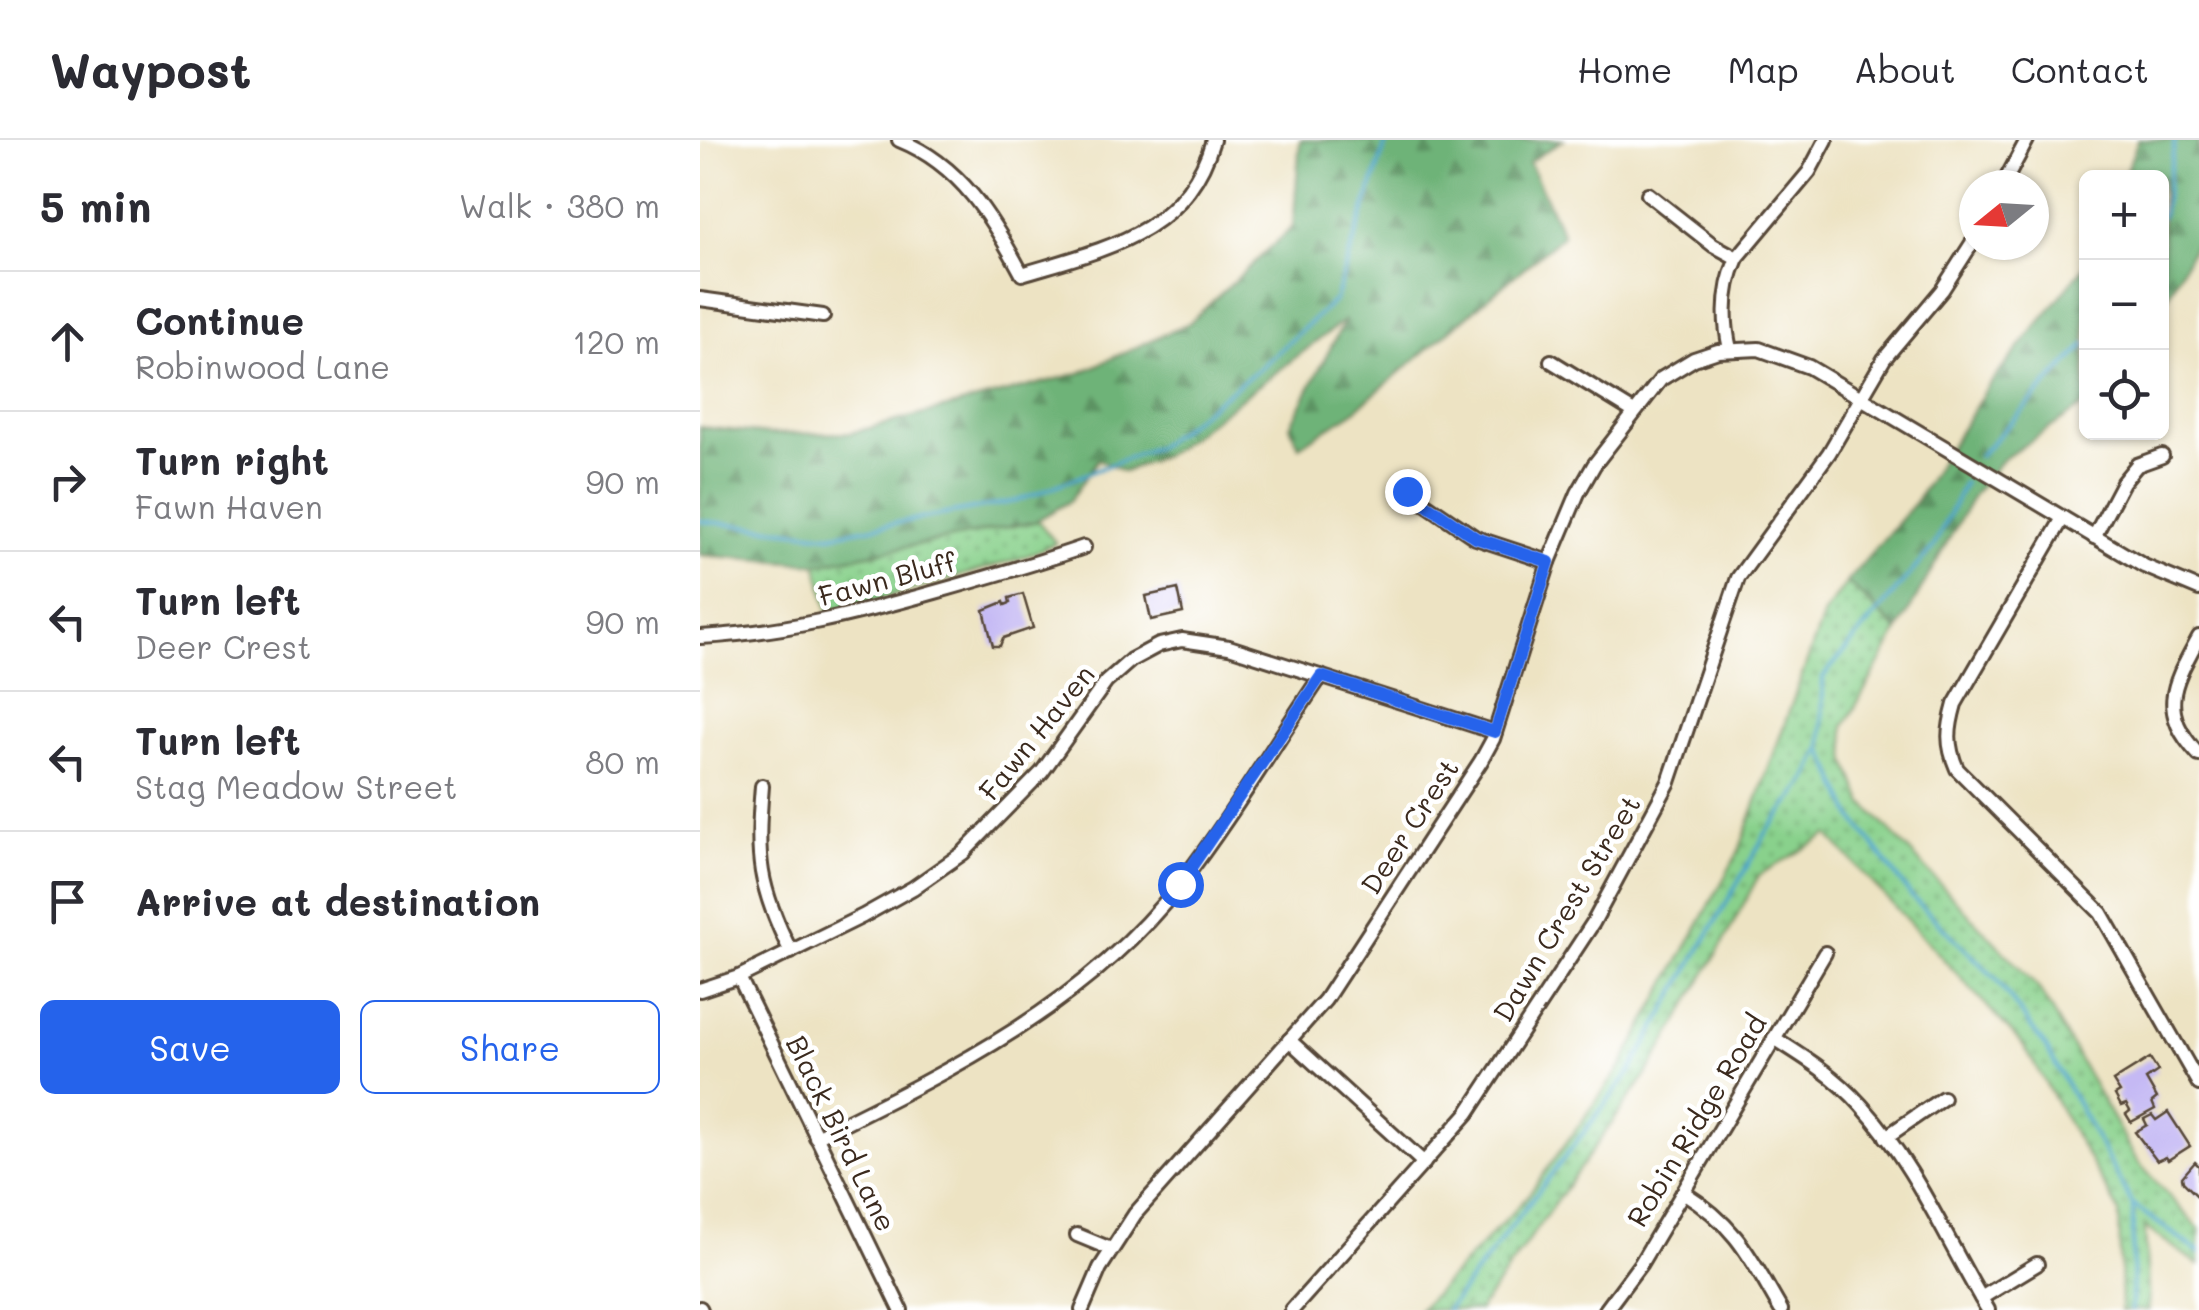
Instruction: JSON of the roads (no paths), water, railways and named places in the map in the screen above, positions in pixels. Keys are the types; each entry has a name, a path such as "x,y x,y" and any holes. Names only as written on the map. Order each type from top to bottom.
{"street":[{"path":"899,140 943,165 974,194 998,228 1022,274 1112,246 1156,224 1190,190 1213,140"},
{"path":"1730,349 1725,311 1730,273 1737,258 1808,172 1826,140"},
{"path":"2011,170 2026,140"},
{"path":"1648,194 1712,246 1737,258"},
{"name":"Dawn Crest Street","path":"1292,1310 1468,1114 1593,923 1670,782 1738,578 1828,453 1884,360 1942,290 1961,260"},
{"path":"700,299 823,316"},
{"name":"Deer Crest","path":"1082,1310 1110,1250 1134,1214 1325,1000 1481,762 1495,732 1549,562 1578,492 1634,412 1671,371 1706,354 1730,349 1759,348 1786,357 1862,396 2094,537 2168,578 2199,590"},
{"path":"1551,361 1634,412"},
{"path":"2094,537 2137,464 2162,456"},
{"path":"1407,491 1476,538 1549,562"},
{"path":"2063,518 1956,704 1947,732 1950,751 1958,769 2101,913 2199,1084"},
{"name":"Fawn Bluff","path":"700,637 759,634 818,623 1084,547"},
{"path":"2199,637 2172,697 2173,717 2180,734 2199,755"},
{"name":"Fawn Haven","path":"700,990 739,977 863,916 962,854 1042,772 1106,682 1148,649 1182,640 1204,642 1495,732"},
{"path":"816,1137 943,1075 1009,1037 1071,992 1128,941 1180,884 1321,676"},
{"path":"762,786 760,870 768,904 790,952"},
{"name":"Robin Ridge Road","path":"1606,1310 1641,1262 1825,953"},
{"name":"Black Bird Lane","path":"739,977 901,1310"},
{"path":"1774,1038 1838,1082 1886,1137 1984,1304 2037,1264"},
{"path":"1289,1040 1424,1163"},
{"path":"1886,1137 1943,1098"},
{"path":"1683,1192 1730,1228 1781,1310"},
{"path":"1078,1235 1110,1250"}],"waterway":[{"path":"700,521 830,535 1017,501 1158,446 1260,368 1335,300 1387,140"},
{"path":"2169,176 2175,140"},
{"path":"1979,456 2080,350"},
{"path":"1964,483 1934,546 1823,677 1822,748 1852,816 1911,896 1996,979 2047,1049 2133,1205 2199,1252"},
{"path":"1447,1310 1631,1071 1766,833 1805,783 1821,750"},
{"path":"2132,1310 2133,1205"}]}
